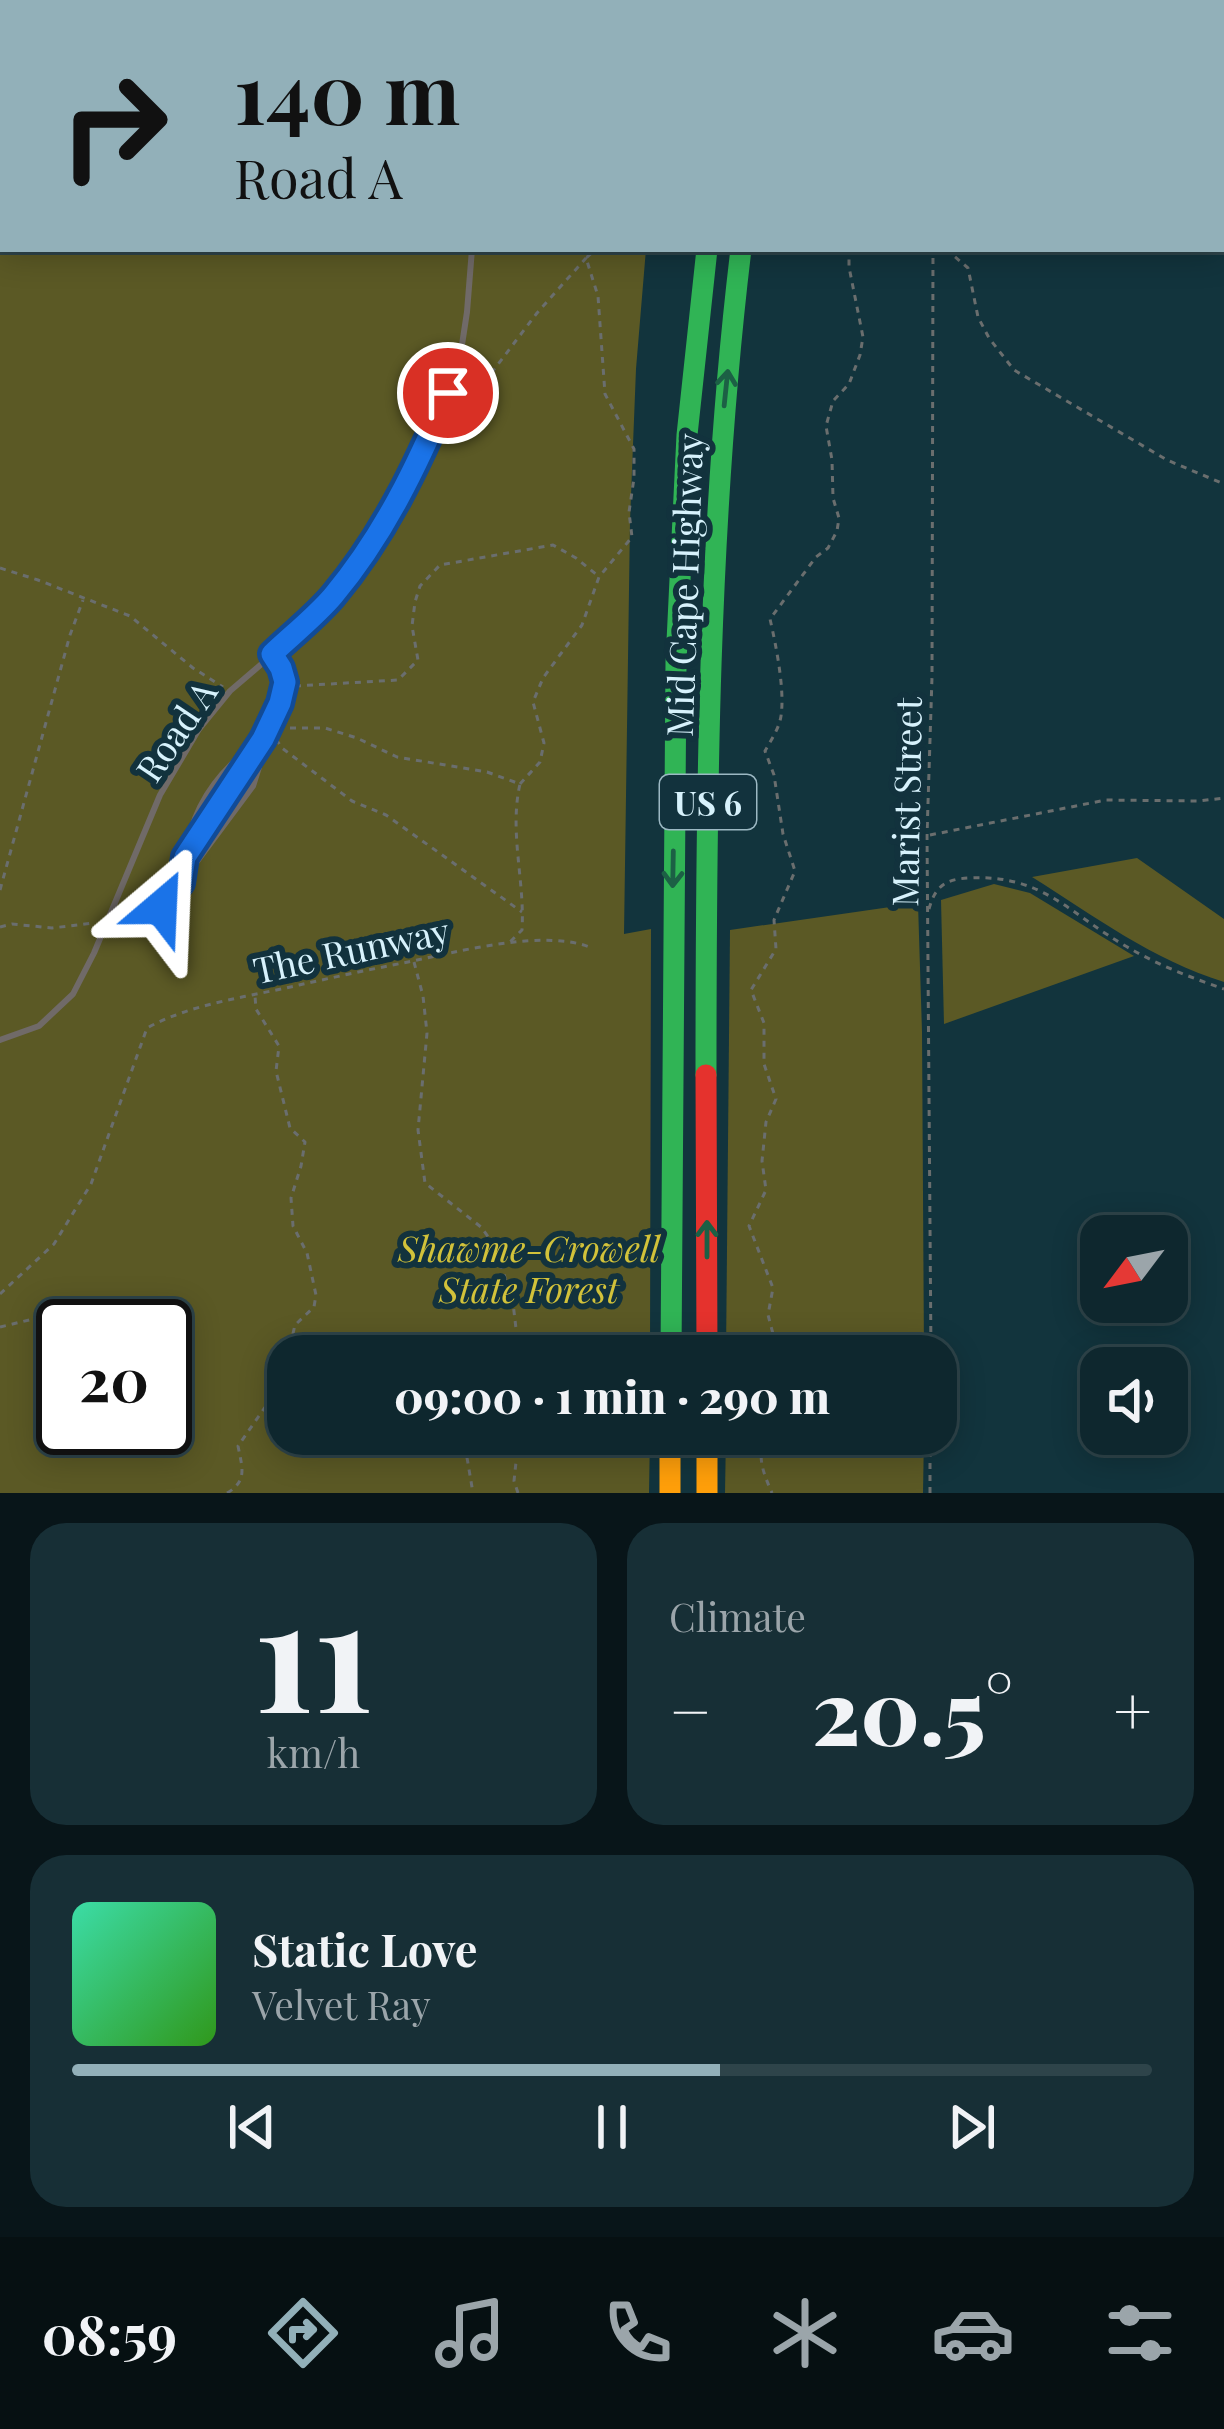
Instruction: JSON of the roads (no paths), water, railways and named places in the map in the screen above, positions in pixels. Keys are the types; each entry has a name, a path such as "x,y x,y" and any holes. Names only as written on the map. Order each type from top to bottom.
{"highway":[{"name":"Mid Cape Highway","path":"671,1335 676,662 687,435 706,252"},
{"name":"Mid Cape Highway","path":"707,1335 709,740 718,484 741,252"},
{"path":"670,1455 670,1493"},
{"path":"707,1455 707,1493"}],"lane":[{"name":"Road A","path":"0,1040 38,1026 74,994 160,795 199,729 230,691 332,596 395,509 458,370 472,252"},
{"path":"185,857 263,739 280,703 281,668 272,654"},
{"path":"181,883 195,811 237,756 263,739"},
{"path":"107,921 130,925 147,921 181,883 253,785 263,739"}],"park label":[{"name":"Shawme-Crowell State Forest","path":"529,1268"}]}
